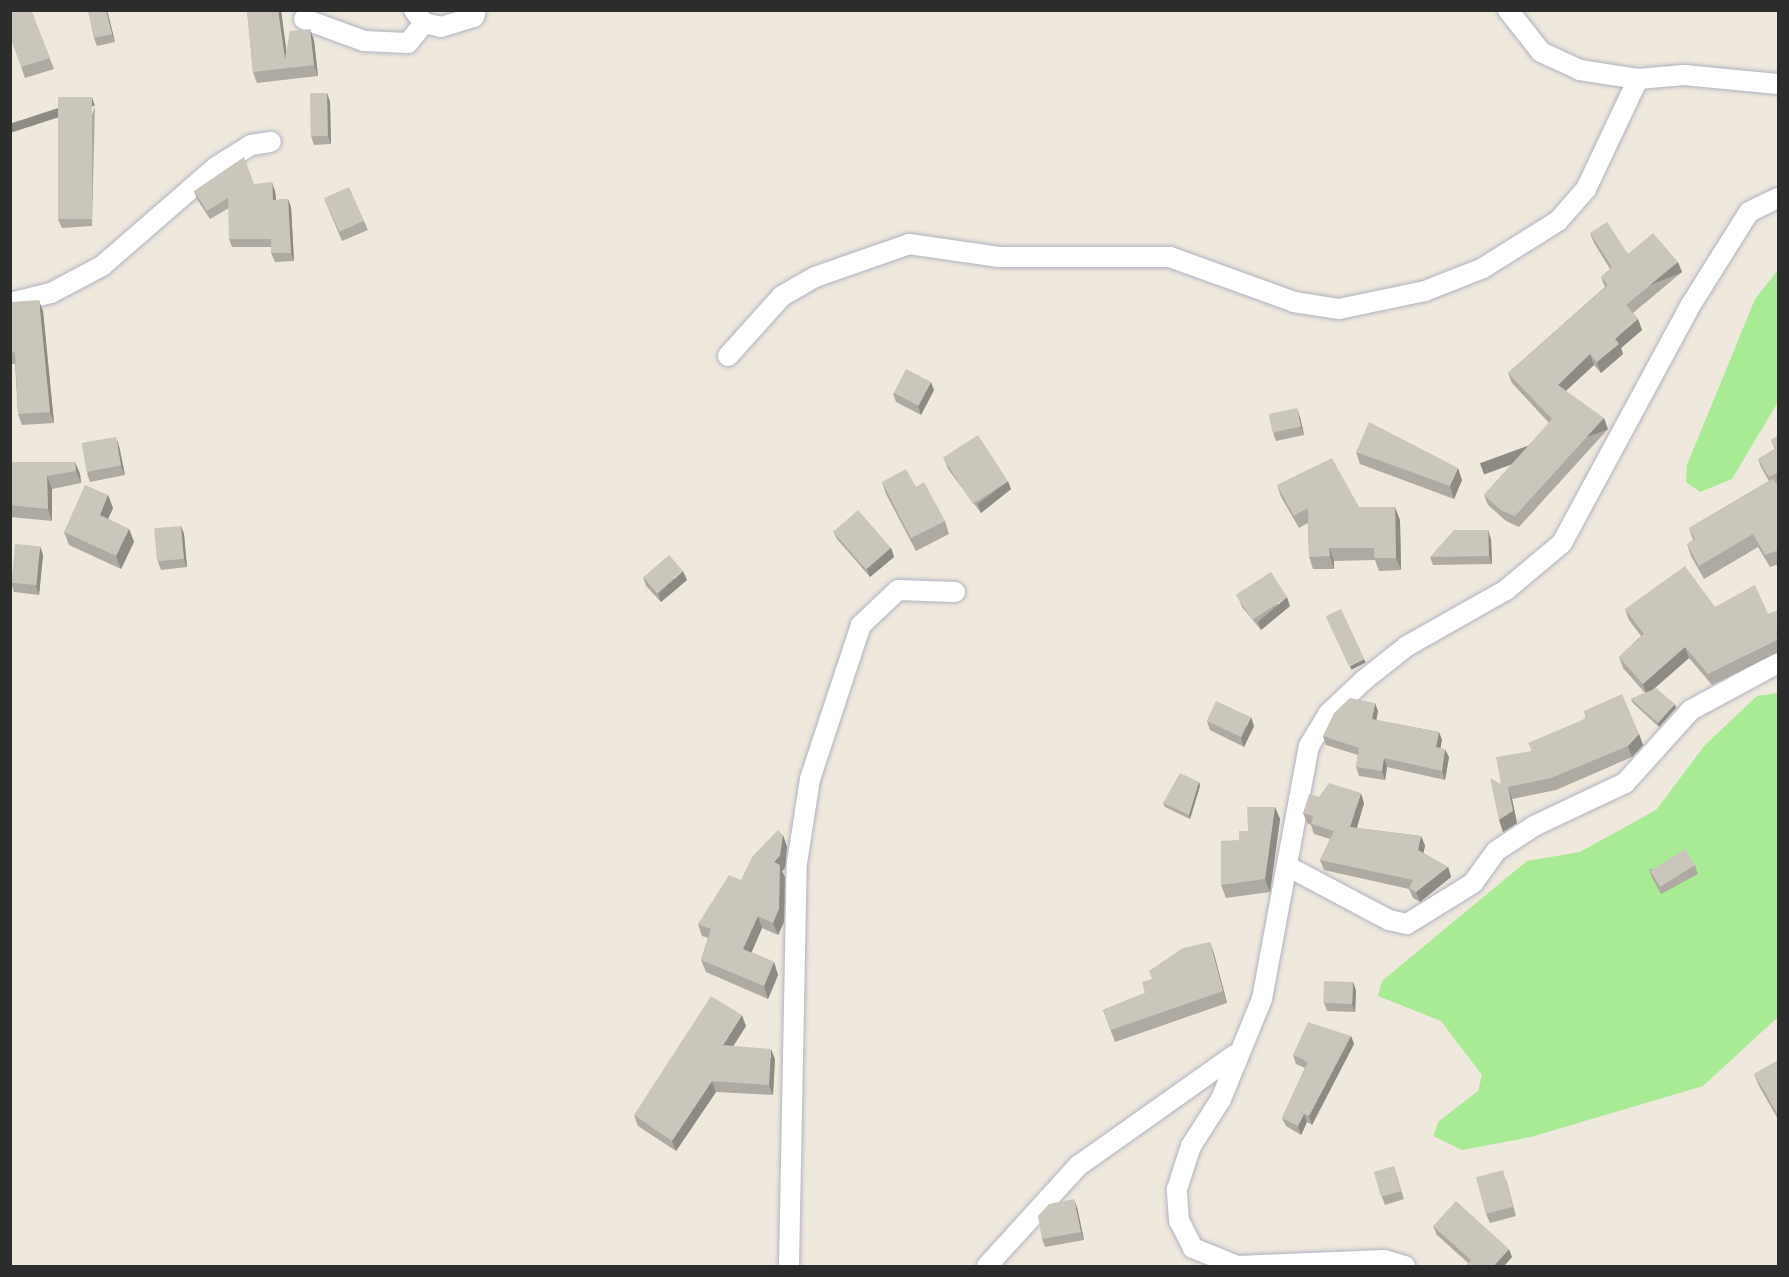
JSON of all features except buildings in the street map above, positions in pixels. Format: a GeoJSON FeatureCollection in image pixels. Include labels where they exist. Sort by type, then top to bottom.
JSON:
{"type":"FeatureCollection","features":[{"type":"Feature","properties":{"kind":"street"},"geometry":{"type":"LineString","coordinates":[[304,20],[364,41],[408,43],[419,17],[441,27],[474,17],[476,10]]}},
{"type":"Feature","properties":{"kind":"street"},"geometry":{"type":"LineString","coordinates":[[1508,10],[1541,52],[1580,70],[1638,79],[1684,75],[1779,84]]}},
{"type":"Feature","properties":{"kind":"street"},"geometry":{"type":"LineString","coordinates":[[728,356],[783,296],[815,277],[909,244],[999,257],[1170,257],[1294,302],[1339,309],[1425,291],[1483,268],[1558,221],[1586,189],[1638,79]]}},
{"type":"Feature","properties":{"kind":"street"},"geometry":{"type":"LineString","coordinates":[[10,303],[51,293],[102,266],[216,167],[251,144],[271,142]]}},
{"type":"Feature","properties":{"kind":"street"},"geometry":{"type":"LineString","coordinates":[[1405,1266],[1384,1260],[1237,1266],[1193,1248],[1179,1221],[1177,1189],[1191,1146],[1221,1099],[1237,1053],[1262,999],[1306,758],[1328,714],[1407,646],[1506,590],[1562,543],[1690,306],[1749,212],[1779,198]]}},
{"type":"Feature","properties":{"kind":"street"},"geometry":{"type":"LineString","coordinates":[[789,1266],[797,863],[810,779],[861,625],[898,590],[955,592]]}},
{"type":"Feature","properties":{"kind":"street"},"geometry":{"type":"LineString","coordinates":[[1287,866],[1389,920],[1407,924],[1473,883],[1496,851],[1524,832],[1587,796],[1625,783],[1691,710],[1779,663]]}},
{"type":"Feature","properties":{"kind":"street"},"geometry":{"type":"LineString","coordinates":[[987,1266],[1078,1166],[1120,1132],[1213,1076],[1237,1053]]}},
{"type":"Feature","properties":{"kind":"green space"},"geometry":{"type":"Polygon","coordinates":[[[1778,270],[1778,402],[1732,479],[1700,492],[1686,482],[1687,465],[1755,299],[1778,270]]]}},
{"type":"Feature","properties":{"kind":"green space"},"geometry":{"type":"Polygon","coordinates":[[[1778,693],[1778,1017],[1703,1086],[1531,1137],[1462,1150],[1433,1136],[1439,1121],[1478,1091],[1482,1075],[1441,1021],[1378,996],[1382,981],[1527,861],[1580,852],[1656,810],[1705,745],[1757,696],[1778,693]]]}}]}
